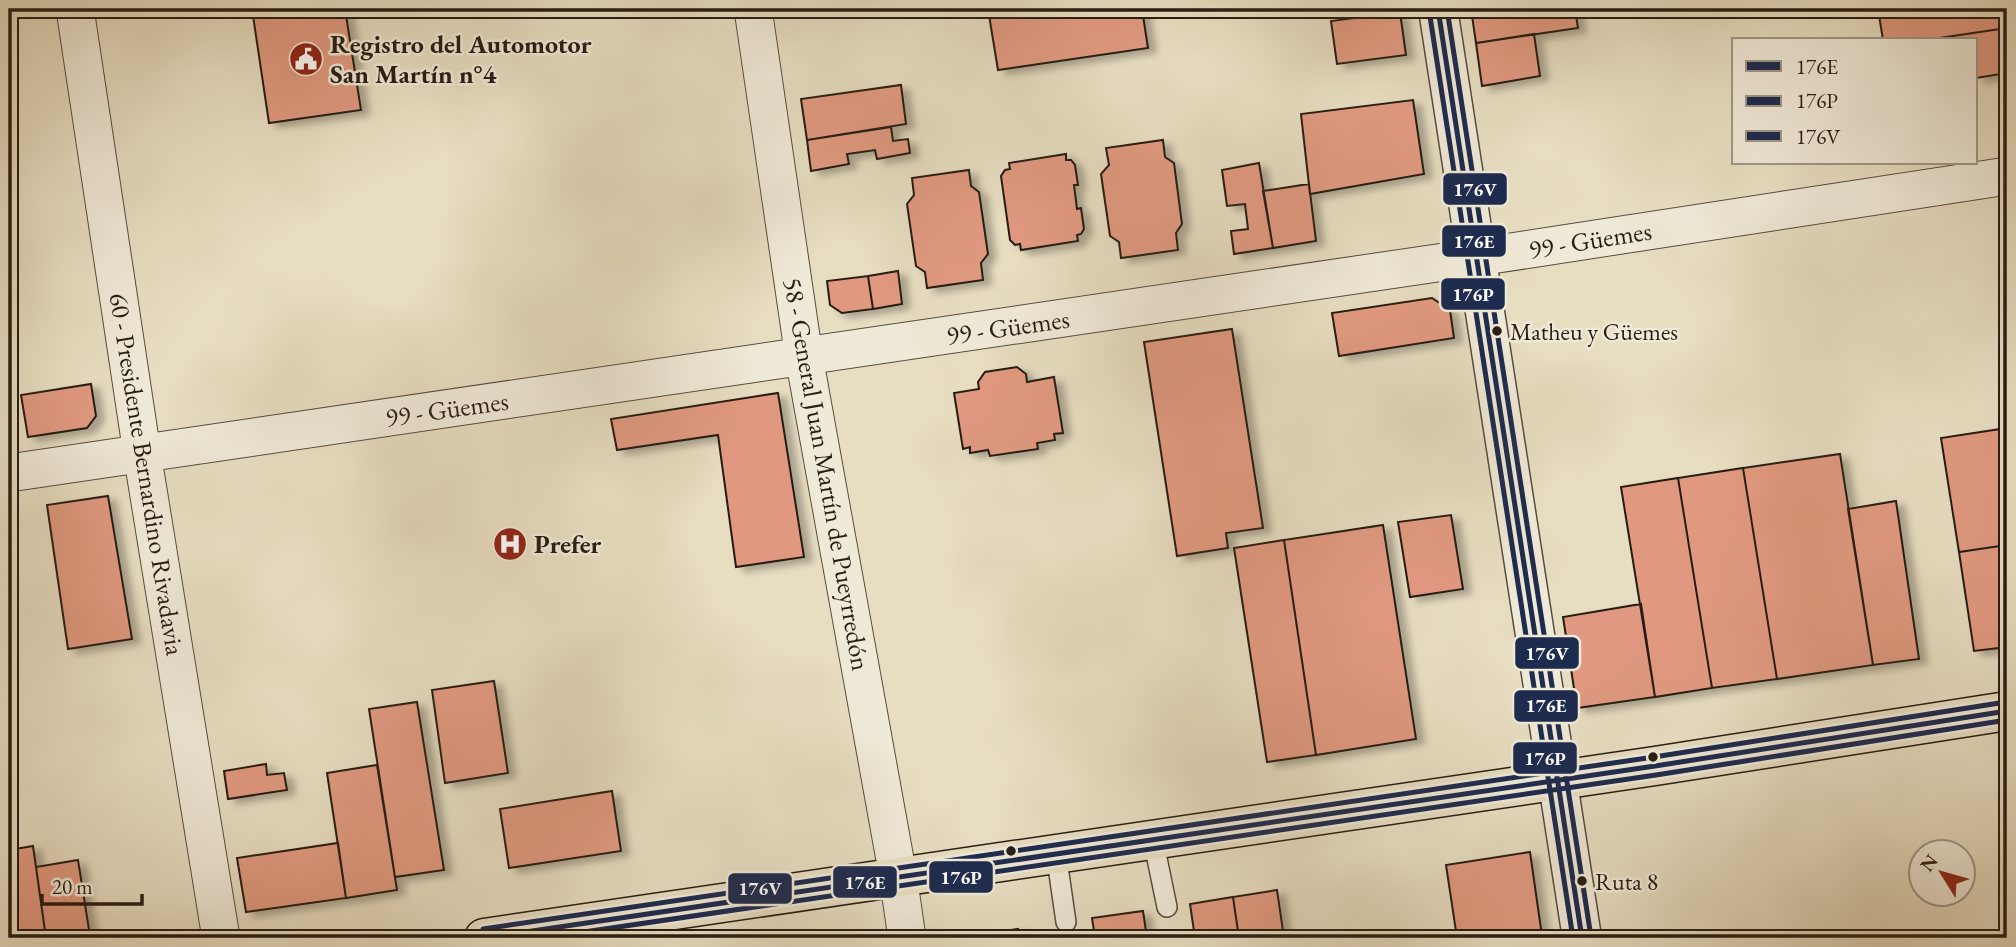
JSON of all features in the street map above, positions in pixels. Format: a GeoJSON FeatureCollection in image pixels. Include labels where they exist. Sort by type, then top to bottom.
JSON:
{"type":"FeatureCollection","features":[{"type":"Feature","properties":{"kind":"main road"},"geometry":{"type":"LineString","coordinates":[[484,938],[2007,711]]}},
{"type":"Feature","properties":{"kind":"street","name":"60 - Presidente Bernardino Rivadavia"},"geometry":{"type":"LineString","coordinates":[[75,9],[142,453],[221,938]]}},
{"type":"Feature","properties":{"kind":"street","name":"58 - General Juan Martín de Pueyrredón"},"geometry":{"type":"LineString","coordinates":[[753,9],[804,357],[908,938]]}},
{"type":"Feature","properties":{"kind":"street"},"geometry":{"type":"LineString","coordinates":[[1438,9],[1582,938]]}},
{"type":"Feature","properties":{"kind":"street","name":"99 - Güemes"},"geometry":{"type":"LineString","coordinates":[[9,473],[1478,257],[2007,176]]}},
{"type":"Feature","properties":{"kind":"lane"},"geometry":{"type":"LineString","coordinates":[[1153,839],[1167,907]]}},
{"type":"Feature","properties":{"kind":"lane"},"geometry":{"type":"LineString","coordinates":[[1056,853],[1066,922]]}},
{"type":"Feature","properties":{"kind":"building","name":"Registro del Automotor San Martín n°4"},"geometry":{"type":"Polygon","coordinates":[[[252,9],[345,9],[361,110],[269,123],[252,9]]]}},
{"type":"Feature","properties":{"kind":"building"},"geometry":{"type":"Polygon","coordinates":[[[988,9],[1142,9],[1148,48],[998,70],[988,9]]]}},
{"type":"Feature","properties":{"kind":"building"},"geometry":{"type":"Polygon","coordinates":[[[1471,9],[1510,9],[1511,15],[1532,12],[1531,9],[1575,9],[1578,28],[1476,43],[1471,9]]]}},
{"type":"Feature","properties":{"kind":"building"},"geometry":{"type":"Polygon","coordinates":[[[1878,9],[2007,9],[2007,28],[1940,38],[1883,38],[1878,9]]]}},
{"type":"Feature","properties":{"kind":"building"},"geometry":{"type":"Polygon","coordinates":[[[1400,12],[1406,55],[1337,64],[1331,21],[1400,12]]]}},
{"type":"Feature","properties":{"kind":"building"},"geometry":{"type":"Polygon","coordinates":[[[2007,28],[2007,73],[1978,78],[1978,38],[1940,38],[2007,28]]]}},
{"type":"Feature","properties":{"kind":"building"},"geometry":{"type":"Polygon","coordinates":[[[1534,34],[1540,76],[1482,86],[1476,43],[1534,34]]]}},
{"type":"Feature","properties":{"kind":"building"},"geometry":{"type":"Polygon","coordinates":[[[901,85],[906,124],[807,140],[801,99],[901,85]]]}},
{"type":"Feature","properties":{"kind":"building"},"geometry":{"type":"Polygon","coordinates":[[[1413,100],[1424,174],[1310,194],[1301,114],[1413,100]]]}},
{"type":"Feature","properties":{"kind":"building"},"geometry":{"type":"Polygon","coordinates":[[[891,127],[893,141],[908,139],[910,153],[877,159],[875,150],[847,154],[849,164],[811,171],[807,140],[891,127]]]}},
{"type":"Feature","properties":{"kind":"building"},"geometry":{"type":"Polygon","coordinates":[[[1163,140],[1165,157],[1174,163],[1182,224],[1176,233],[1178,250],[1121,258],[1119,242],[1110,236],[1101,174],[1109,165],[1106,148],[1163,140]]]}},
{"type":"Feature","properties":{"kind":"building"},"geometry":{"type":"Polygon","coordinates":[[[1066,154],[1066,160],[1071,160],[1075,165],[1077,209],[1081,208],[1084,229],[1077,235],[1078,241],[1021,250],[1020,244],[1015,245],[1010,240],[1001,176],[1005,170],[1010,169],[1009,163],[1066,154]]]}},
{"type":"Feature","properties":{"kind":"building"},"geometry":{"type":"Polygon","coordinates":[[[1259,163],[1273,248],[1234,254],[1231,231],[1248,229],[1245,204],[1227,206],[1222,170],[1259,163]]]}},
{"type":"Feature","properties":{"kind":"building"},"geometry":{"type":"Polygon","coordinates":[[[969,170],[971,186],[979,192],[988,254],[981,263],[983,280],[927,288],[925,272],[916,266],[907,204],[914,195],[912,178],[969,170]]]}},
{"type":"Feature","properties":{"kind":"building"},"geometry":{"type":"Polygon","coordinates":[[[1309,184],[1316,241],[1273,248],[1263,191],[1309,184]]]}},
{"type":"Feature","properties":{"kind":"building"},"geometry":{"type":"Polygon","coordinates":[[[898,271],[902,304],[873,309],[868,276],[898,271]]]}},
{"type":"Feature","properties":{"kind":"building"},"geometry":{"type":"Polygon","coordinates":[[[868,276],[873,309],[842,313],[830,305],[827,281],[868,276]]]}},
{"type":"Feature","properties":{"kind":"building"},"geometry":{"type":"Polygon","coordinates":[[[1432,298],[1450,310],[1454,338],[1339,356],[1332,313],[1432,298]]]}},
{"type":"Feature","properties":{"kind":"building"},"geometry":{"type":"Polygon","coordinates":[[[1232,329],[1263,528],[1226,533],[1228,548],[1177,556],[1144,342],[1232,329]]]}},
{"type":"Feature","properties":{"kind":"building"},"geometry":{"type":"Polygon","coordinates":[[[1017,367],[1026,374],[1027,382],[1054,377],[1063,433],[1054,434],[1055,440],[1037,443],[1038,449],[990,456],[988,450],[970,453],[970,447],[963,449],[954,393],[979,389],[978,382],[985,372],[1017,367]]]}},
{"type":"Feature","properties":{"kind":"building"},"geometry":{"type":"Polygon","coordinates":[[[91,384],[96,416],[87,428],[28,437],[21,395],[91,384]]]}},
{"type":"Feature","properties":{"kind":"building"},"geometry":{"type":"Polygon","coordinates":[[[778,393],[804,557],[736,567],[718,435],[617,450],[611,419],[778,393]]]}},
{"type":"Feature","properties":{"kind":"building"},"geometry":{"type":"Polygon","coordinates":[[[2007,428],[2007,545],[1959,552],[1941,438],[2007,428]]]}},
{"type":"Feature","properties":{"kind":"building"},"geometry":{"type":"Polygon","coordinates":[[[1840,454],[1873,665],[1777,679],[1743,468],[1840,454]]]}},
{"type":"Feature","properties":{"kind":"building"},"geometry":{"type":"Polygon","coordinates":[[[1743,468],[1777,679],[1712,688],[1678,478],[1743,468]]]}},
{"type":"Feature","properties":{"kind":"building"},"geometry":{"type":"Polygon","coordinates":[[[1678,478],[1712,688],[1655,697],[1621,487],[1678,478]]]}},
{"type":"Feature","properties":{"kind":"building"},"geometry":{"type":"Polygon","coordinates":[[[108,496],[132,639],[68,649],[47,505],[108,496]]]}},
{"type":"Feature","properties":{"kind":"building"},"geometry":{"type":"Polygon","coordinates":[[[1896,501],[1919,659],[1873,665],[1848,509],[1896,501]]]}},
{"type":"Feature","properties":{"kind":"building"},"geometry":{"type":"Polygon","coordinates":[[[1451,515],[1463,589],[1410,597],[1398,522],[1451,515]]]}},
{"type":"Feature","properties":{"kind":"building"},"geometry":{"type":"Polygon","coordinates":[[[1383,525],[1416,739],[1316,755],[1284,540],[1383,525]]]}},
{"type":"Feature","properties":{"kind":"building"},"geometry":{"type":"Polygon","coordinates":[[[1284,540],[1316,755],[1267,762],[1234,548],[1284,540]]]}},
{"type":"Feature","properties":{"kind":"building"},"geometry":{"type":"Polygon","coordinates":[[[2007,545],[2007,647],[1974,651],[1959,552],[2007,545]]]}},
{"type":"Feature","properties":{"kind":"building"},"geometry":{"type":"Polygon","coordinates":[[[1641,604],[1655,697],[1577,708],[1563,617],[1641,604]]]}},
{"type":"Feature","properties":{"kind":"building"},"geometry":{"type":"Polygon","coordinates":[[[494,681],[508,773],[445,783],[432,690],[494,681]]]}},
{"type":"Feature","properties":{"kind":"building"},"geometry":{"type":"Polygon","coordinates":[[[417,702],[444,870],[395,877],[369,709],[417,702]]]}},
{"type":"Feature","properties":{"kind":"building"},"geometry":{"type":"Polygon","coordinates":[[[266,764],[267,775],[284,773],[287,790],[228,799],[224,771],[266,764]]]}},
{"type":"Feature","properties":{"kind":"building"},"geometry":{"type":"Polygon","coordinates":[[[377,765],[397,890],[346,898],[327,773],[377,765]]]}},
{"type":"Feature","properties":{"kind":"building"},"geometry":{"type":"Polygon","coordinates":[[[612,791],[621,851],[509,868],[500,809],[612,791]]]}},
{"type":"Feature","properties":{"kind":"building"},"geometry":{"type":"Polygon","coordinates":[[[338,843],[346,898],[246,912],[237,858],[338,843]]]}},
{"type":"Feature","properties":{"kind":"building"},"geometry":{"type":"Polygon","coordinates":[[[33,846],[46,938],[9,938],[9,850],[33,846]]]}},
{"type":"Feature","properties":{"kind":"building"},"geometry":{"type":"Polygon","coordinates":[[[1530,852],[1542,936],[1457,938],[1446,865],[1530,852]]]}},
{"type":"Feature","properties":{"kind":"building"},"geometry":{"type":"Polygon","coordinates":[[[78,860],[90,936],[46,938],[36,867],[78,860]]]}},
{"type":"Feature","properties":{"kind":"building"},"geometry":{"type":"Polygon","coordinates":[[[1277,890],[1284,938],[1239,938],[1233,897],[1277,890]]]}},
{"type":"Feature","properties":{"kind":"building"},"geometry":{"type":"Polygon","coordinates":[[[1233,897],[1239,938],[1195,938],[1190,904],[1233,897]]]}},
{"type":"Feature","properties":{"kind":"building"},"geometry":{"type":"Polygon","coordinates":[[[1143,911],[1147,938],[1095,938],[1092,918],[1143,911]]]}},
{"type":"Feature","properties":{"kind":"building"},"geometry":{"type":"Polygon","coordinates":[[[1018,929],[1020,938],[957,938],[1018,929]]]}},
{"type":"Feature","properties":{"kind":"transit line","name":"176E"},"geometry":{"type":"LineString","coordinates":[[1438,9],[1582,938]]}},
{"type":"Feature","properties":{"kind":"transit line","name":"176V"},"geometry":{"type":"LineString","coordinates":[[1447,9],[1591,937]]}},
{"type":"Feature","properties":{"kind":"transit line","name":"176P"},"geometry":{"type":"LineString","coordinates":[[1429,10],[1573,938]]}},
{"type":"Feature","properties":{"kind":"transit line","name":"176V"},"geometry":{"type":"LineString","coordinates":[[483,929],[1654,757],[2006,702]]}},
{"type":"Feature","properties":{"kind":"transit line","name":"176E"},"geometry":{"type":"LineString","coordinates":[[484,938],[1655,766],[2007,711]]}},
{"type":"Feature","properties":{"kind":"transit line","name":"176P"},"geometry":{"type":"LineString","coordinates":[[543,938],[1656,775],[2007,720]]}},
{"type":"Feature","properties":{"kind":"place","name":"Registro del Automotor San Martín n°4"},"geometry":{"type":"Point","coordinates":[306,59]}},
{"type":"Feature","properties":{"kind":"place","name":"Matheu y Güemes"},"geometry":{"type":"Point","coordinates":[1497,331]}},
{"type":"Feature","properties":{"kind":"place","name":"Prefer"},"geometry":{"type":"Point","coordinates":[510,544]}},
{"type":"Feature","properties":{"kind":"place","name":"Ruta 8"},"geometry":{"type":"Point","coordinates":[1582,881]}}]}
